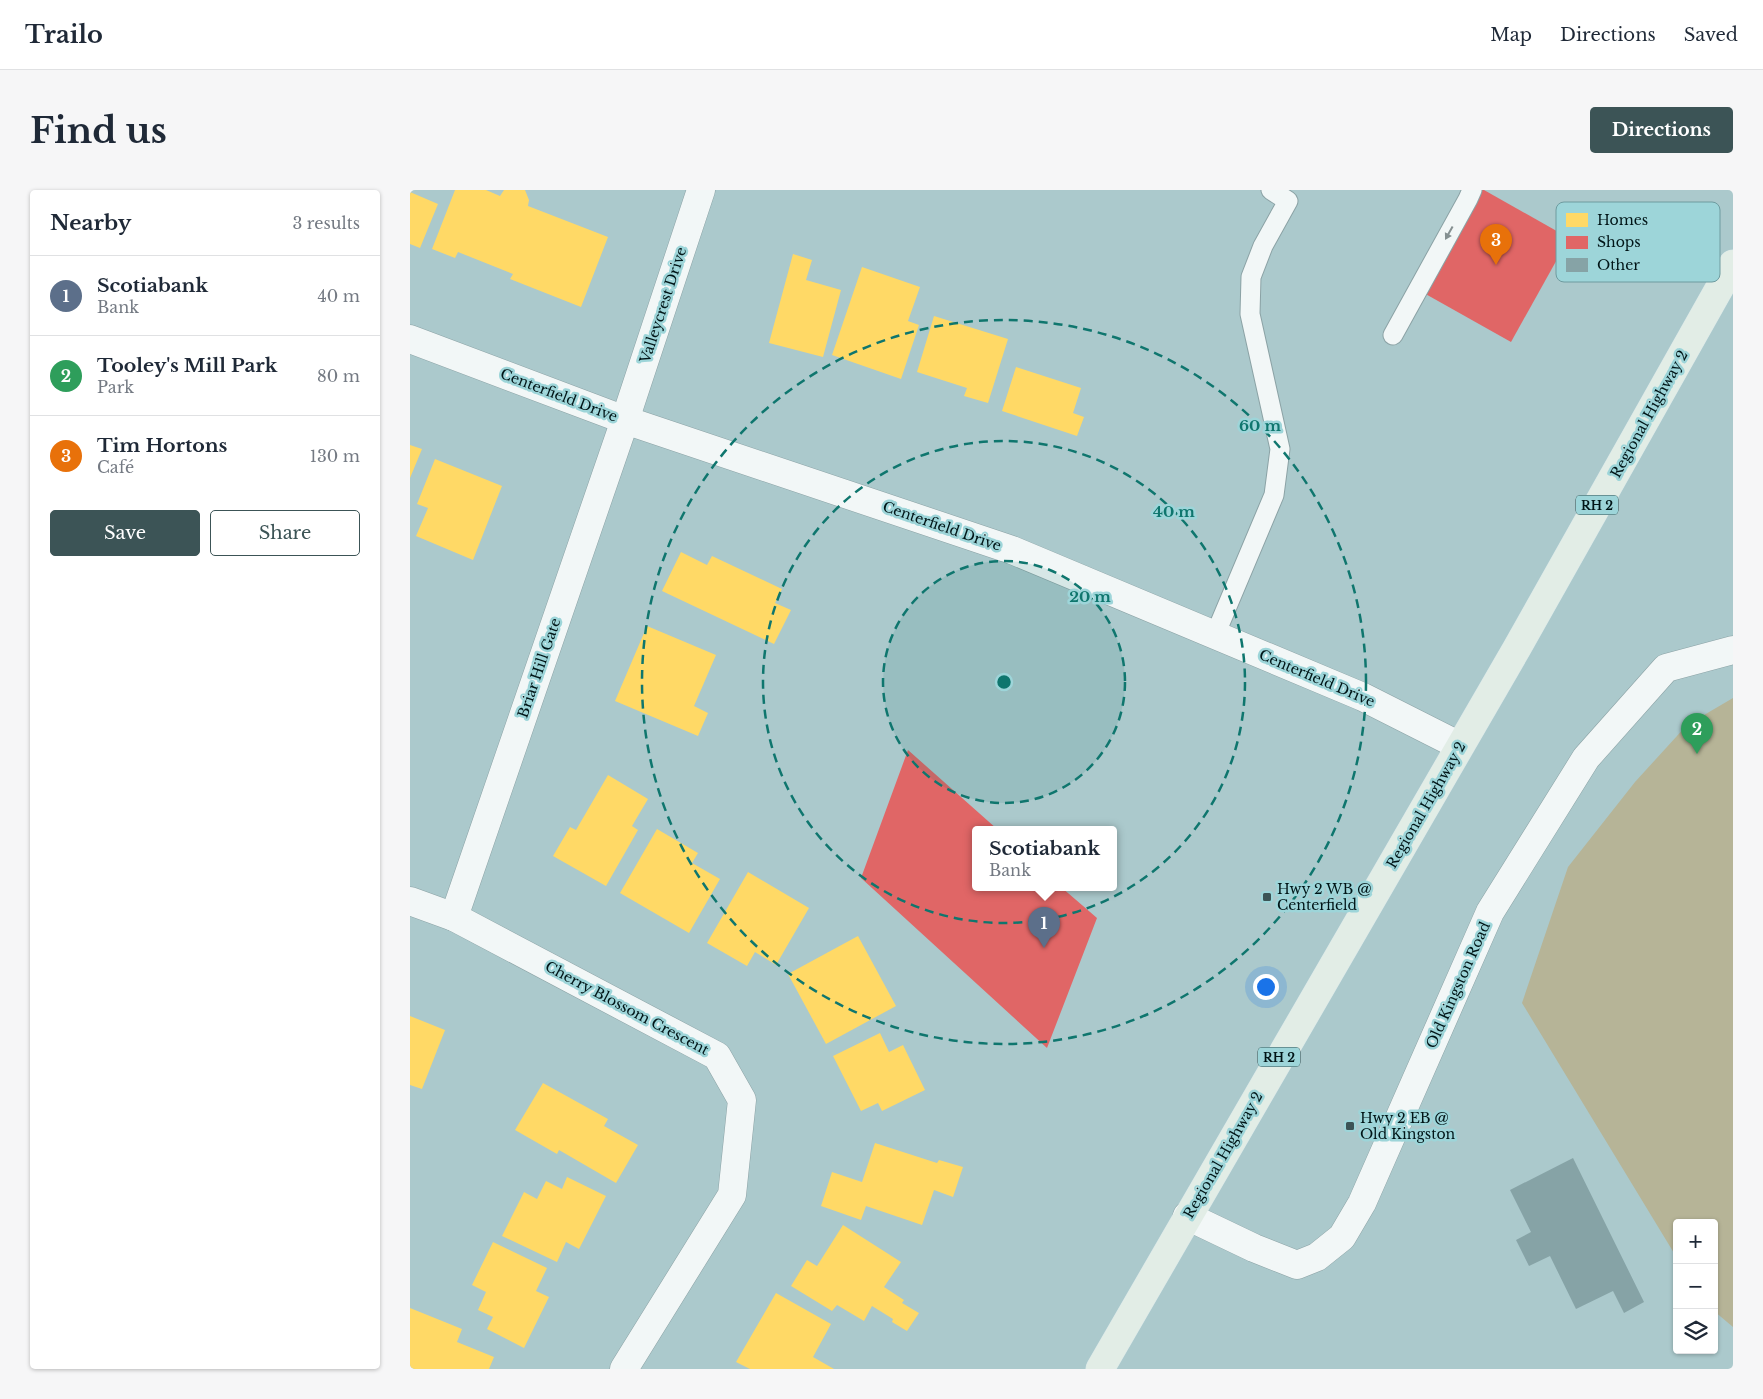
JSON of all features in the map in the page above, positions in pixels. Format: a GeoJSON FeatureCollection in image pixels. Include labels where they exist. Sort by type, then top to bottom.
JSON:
{"type":"FeatureCollection","features":[{"type":"Feature","properties":{"kind":"main road","name":"Regional Highway 2"},"geometry":{"type":"LineString","coordinates":[[1100,1369],[1460,746],[1733,264]]}},
{"type":"Feature","properties":{"kind":"street","name":"Valleycrest Drive"},"geometry":{"type":"LineString","coordinates":[[625,420],[701,190]]}},
{"type":"Feature","properties":{"kind":"street","name":"Centerfield Drive"},"geometry":{"type":"LineString","coordinates":[[410,339],[625,420],[1012,550],[1363,697],[1460,746]]}},
{"type":"Feature","properties":{"kind":"street","name":"Briar Hill Gate"},"geometry":{"type":"LineString","coordinates":[[454,917],[625,420]]}},
{"type":"Feature","properties":{"kind":"street","name":"Old Kingston Road"},"geometry":{"type":"LineString","coordinates":[[1187,1216],[1254,1248],[1297,1265],[1318,1257],[1342,1237],[1362,1203],[1490,912],[1586,758],[1666,668],[1733,650]]}},
{"type":"Feature","properties":{"kind":"street","name":"Cherry Blossom Crescent"},"geometry":{"type":"LineString","coordinates":[[410,901],[454,917],[717,1056],[742,1100],[732,1196],[624,1369]]}},
{"type":"Feature","properties":{"kind":"lane"},"geometry":{"type":"LineString","coordinates":[[1215,635],[1274,495],[1280,448],[1250,314],[1251,277],[1263,246],[1288,201],[1272,190]]}},
{"type":"Feature","properties":{"kind":"lane"},"geometry":{"type":"LineString","coordinates":[[1393,335],[1472,190]]}},
{"type":"Feature","properties":{"kind":"shaded area"},"geometry":{"type":"Polygon","coordinates":[[[1733,698],[1733,1327],[1718,1314],[1718,1219],[1673,1219],[1673,1251],[1522,1003],[1568,867],[1635,782],[1687,725],[1733,698]]]}},
{"type":"Feature","properties":{"kind":"building: Homes"},"geometry":{"type":"Polygon","coordinates":[[[455,190],[486,190],[500,196],[504,190],[525,190],[529,200],[528,206],[608,237],[581,307],[510,279],[513,274],[458,252],[455,258],[432,249],[455,190]]]}},
{"type":"Feature","properties":{"kind":"building: Homes"},"geometry":{"type":"Polygon","coordinates":[[[410,192],[438,204],[420,248],[410,244],[410,192]]]}},
{"type":"Feature","properties":{"kind":"building: Homes"},"geometry":{"type":"Polygon","coordinates":[[[793,254],[812,260],[806,280],[841,290],[823,357],[769,343],[793,254]]]}},
{"type":"Feature","properties":{"kind":"building: Homes"},"geometry":{"type":"Polygon","coordinates":[[[862,267],[920,287],[908,321],[919,325],[901,379],[832,355],[862,267]]]}},
{"type":"Feature","properties":{"kind":"building: Homes"},"geometry":{"type":"Polygon","coordinates":[[[934,316],[1008,339],[988,403],[964,396],[967,388],[917,372],[934,316]]]}},
{"type":"Feature","properties":{"kind":"building: Homes"},"geometry":{"type":"Polygon","coordinates":[[[1016,367],[1081,388],[1073,413],[1084,417],[1077,436],[1002,411],[1016,367]]]}},
{"type":"Feature","properties":{"kind":"building: Homes"},"geometry":{"type":"Polygon","coordinates":[[[410,445],[422,449],[410,478],[410,445]]]}},
{"type":"Feature","properties":{"kind":"building: Homes"},"geometry":{"type":"Polygon","coordinates":[[[435,459],[502,486],[473,560],[416,536],[428,508],[417,504],[435,459]]]}},
{"type":"Feature","properties":{"kind":"building: Homes"},"geometry":{"type":"Polygon","coordinates":[[[681,552],[707,565],[712,556],[782,589],[775,603],[791,610],[774,644],[662,591],[681,552]]]}},
{"type":"Feature","properties":{"kind":"building: Homes"},"geometry":{"type":"Polygon","coordinates":[[[647,626],[716,655],[694,706],[708,713],[698,736],[615,701],[647,626]]]}},
{"type":"Feature","properties":{"kind":"building: Homes"},"geometry":{"type":"Polygon","coordinates":[[[608,775],[648,799],[632,826],[638,830],[606,886],[553,856],[570,827],[576,830],[608,775]]]}},
{"type":"Feature","properties":{"kind":"building: Homes"},"geometry":{"type":"Polygon","coordinates":[[[657,829],[698,853],[692,863],[720,879],[689,933],[620,893],[657,829]]]}},
{"type":"Feature","properties":{"kind":"building: Homes"},"geometry":{"type":"Polygon","coordinates":[[[748,872],[809,908],[776,965],[755,952],[747,966],[707,943],[748,872]]]}},
{"type":"Feature","properties":{"kind":"building: Homes"},"geometry":{"type":"Polygon","coordinates":[[[858,936],[896,1006],[826,1044],[788,974],[858,936]]]}},
{"type":"Feature","properties":{"kind":"building: Homes"},"geometry":{"type":"Polygon","coordinates":[[[410,1016],[445,1030],[422,1089],[410,1085],[410,1016]]]}},
{"type":"Feature","properties":{"kind":"building: Homes"},"geometry":{"type":"Polygon","coordinates":[[[880,1033],[889,1052],[903,1045],[925,1090],[882,1111],[878,1103],[861,1111],[833,1056],[880,1033]]]}},
{"type":"Feature","properties":{"kind":"building: Homes"},"geometry":{"type":"Polygon","coordinates":[[[543,1083],[608,1119],[604,1126],[638,1145],[616,1183],[559,1150],[557,1154],[515,1130],[543,1083]]]}},
{"type":"Feature","properties":{"kind":"building: Homes"},"geometry":{"type":"Polygon","coordinates":[[[875,1143],[937,1163],[939,1160],[963,1167],[953,1197],[934,1190],[922,1225],[866,1206],[861,1220],[821,1206],[832,1172],[862,1182],[875,1143]]]}},
{"type":"Feature","properties":{"kind":"building: Homes"},"geometry":{"type":"Polygon","coordinates":[[[567,1177],[606,1196],[579,1249],[566,1242],[557,1262],[502,1236],[524,1192],[537,1199],[546,1181],[562,1189],[567,1177]]]}},
{"type":"Feature","properties":{"kind":"building: Homes"},"geometry":{"type":"Polygon","coordinates":[[[843,1225],[901,1262],[884,1287],[904,1300],[902,1303],[919,1313],[907,1331],[892,1322],[893,1319],[872,1306],[864,1321],[837,1305],[832,1311],[791,1286],[807,1260],[817,1266],[843,1225]]]}},
{"type":"Feature","properties":{"kind":"building: Homes"},"geometry":{"type":"Polygon","coordinates":[[[493,1242],[547,1268],[536,1291],[549,1297],[524,1348],[487,1329],[493,1317],[478,1310],[486,1292],[472,1285],[493,1242]]]}},
{"type":"Feature","properties":{"kind":"building: Homes"},"geometry":{"type":"Polygon","coordinates":[[[776,1293],[831,1324],[813,1357],[834,1369],[750,1369],[736,1362],[776,1293]]]}},
{"type":"Feature","properties":{"kind":"building: Homes"},"geometry":{"type":"Polygon","coordinates":[[[410,1308],[462,1329],[457,1342],[494,1357],[489,1369],[410,1369],[410,1308]]]}},
{"type":"Feature","properties":{"kind":"building: Shops"},"geometry":{"type":"Polygon","coordinates":[[[1480,190],[1484,190],[1556,231],[1556,261],[1511,342],[1422,292],[1480,190]]]}},
{"type":"Feature","properties":{"kind":"building: Shops"},"geometry":{"type":"Polygon","coordinates":[[[908,750],[994,826],[972,826],[972,891],[1066,891],[1097,918],[1047,1048],[861,878],[908,750]]]}},
{"type":"Feature","properties":{"kind":"building: Other"},"geometry":{"type":"Polygon","coordinates":[[[1573,1158],[1644,1302],[1624,1313],[1613,1291],[1576,1309],[1550,1256],[1529,1266],[1516,1240],[1531,1232],[1510,1190],[1573,1158]]]}},
{"type":"Feature","properties":{"kind":"place","name":"Tim Hortons"},"geometry":{"type":"Point","coordinates":[1496,265]}},
{"type":"Feature","properties":{"kind":"place","name":"Tooley's Mill Park"},"geometry":{"type":"Point","coordinates":[1697,754]}},
{"type":"Feature","properties":{"kind":"place","name":"Hwy 2 WB @ Centerfield"},"geometry":{"type":"Point","coordinates":[1267,897]}},
{"type":"Feature","properties":{"kind":"place","name":"Scotiabank"},"geometry":{"type":"Point","coordinates":[1044,948]}},
{"type":"Feature","properties":{"kind":"place","name":"Hwy 2 EB @ Old Kingston"},"geometry":{"type":"Point","coordinates":[1350,1126]}}]}
